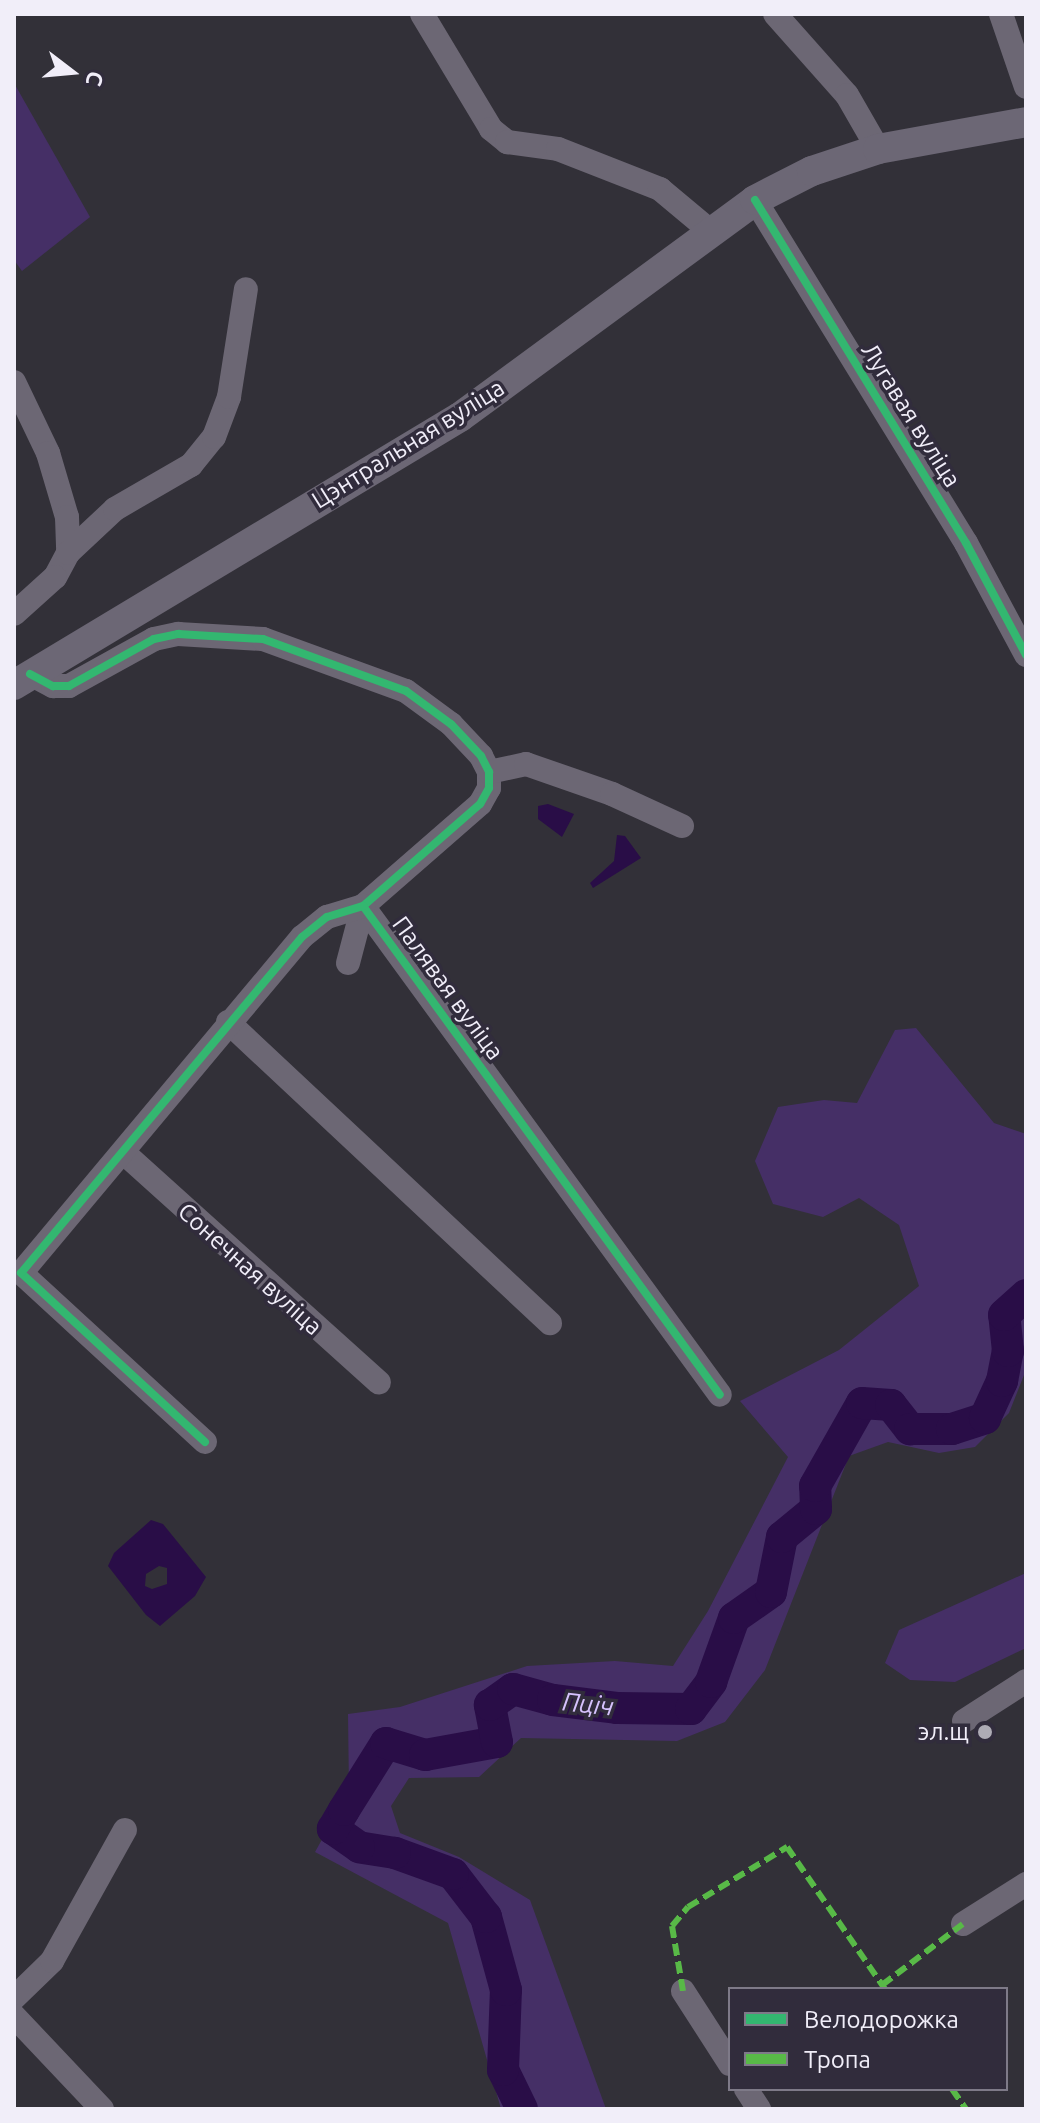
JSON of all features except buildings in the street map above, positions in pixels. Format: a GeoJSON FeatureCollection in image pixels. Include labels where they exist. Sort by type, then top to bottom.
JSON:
{"type":"FeatureCollection","features":[{"type":"Feature","properties":{"kind":"main road","name":"Цэнтральная вуліца"},"geometry":{"type":"LineString","coordinates":[[22,680],[460,417],[709,230],[755,200],[812,171],[878,149],[1026,122]]}},
{"type":"Feature","properties":{"kind":"street"},"geometry":{"type":"LineString","coordinates":[[422,14],[491,129],[507,142],[558,149],[660,189],[709,230]]}},
{"type":"Feature","properties":{"kind":"street"},"geometry":{"type":"LineString","coordinates":[[775,14],[847,95],[878,149]]}},
{"type":"Feature","properties":{"kind":"street"},"geometry":{"type":"LineString","coordinates":[[1001,14],[1026,87]]}},
{"type":"Feature","properties":{"kind":"street","name":"Лугавая вуліца"},"geometry":{"type":"LineString","coordinates":[[755,200],[966,543],[1026,655]]}},
{"type":"Feature","properties":{"kind":"street"},"geometry":{"type":"LineString","coordinates":[[14,614],[55,577],[68,553],[115,509],[191,465],[214,437],[229,397],[246,289]]}},
{"type":"Feature","properties":{"kind":"street"},"geometry":{"type":"LineString","coordinates":[[14,382],[48,453],[67,517],[68,553]]}},
{"type":"Feature","properties":{"kind":"street"},"geometry":{"type":"LineString","coordinates":[[22,680],[69,686],[154,639],[178,634],[263,639],[406,691],[451,724],[489,772],[526,764],[612,794],[682,826]]}},
{"type":"Feature","properties":{"kind":"street","name":"Палявая вуліца"},"geometry":{"type":"LineString","coordinates":[[489,772],[480,804],[363,906],[720,1395]]}},
{"type":"Feature","properties":{"kind":"street"},"geometry":{"type":"LineString","coordinates":[[348,963],[363,906]]}},
{"type":"Feature","properties":{"kind":"street"},"geometry":{"type":"LineString","coordinates":[[205,1442],[21,1273],[302,937],[327,917],[363,906]]}},
{"type":"Feature","properties":{"kind":"street"},"geometry":{"type":"LineString","coordinates":[[228,1022],[550,1323]]}},
{"type":"Feature","properties":{"kind":"street","name":"Сонечная вуліца"},"geometry":{"type":"LineString","coordinates":[[124,1153],[379,1383]]}},
{"type":"Feature","properties":{"kind":"street"},"geometry":{"type":"LineString","coordinates":[[964,1721],[1026,1681]]}},
{"type":"Feature","properties":{"kind":"street"},"geometry":{"type":"LineString","coordinates":[[14,1998],[52,1961],[125,1830]]}},
{"type":"Feature","properties":{"kind":"street"},"geometry":{"type":"LineString","coordinates":[[963,1924],[1026,1884]]}},
{"type":"Feature","properties":{"kind":"street"},"geometry":{"type":"LineString","coordinates":[[683,1991],[728,2061]]}},
{"type":"Feature","properties":{"kind":"street"},"geometry":{"type":"LineString","coordinates":[[14,2016],[102,2109]]}},
{"type":"Feature","properties":{"kind":"street"},"geometry":{"type":"LineString","coordinates":[[747,2091],[759,2109]]}},
{"type":"Feature","properties":{"kind":"shaded area"},"geometry":{"type":"Polygon","coordinates":[[[14,83],[90,217],[22,271],[14,260],[14,83]]]}},
{"type":"Feature","properties":{"kind":"shaded area"},"geometry":{"type":"Polygon","coordinates":[[[548,804],[574,814],[562,837],[538,819],[538,806],[548,804]]]}},
{"type":"Feature","properties":{"kind":"shaded area"},"geometry":{"type":"Polygon","coordinates":[[[617,835],[625,836],[641,858],[593,888],[590,883],[614,861],[617,835]]]}},
{"type":"Feature","properties":{"kind":"shaded area"},"geometry":{"type":"Polygon","coordinates":[[[916,1028],[994,1123],[1026,1134],[1026,1370],[1009,1413],[975,1447],[939,1453],[888,1442],[849,1456],[765,1670],[725,1722],[677,1741],[521,1738],[479,1777],[409,1778],[391,1806],[400,1833],[459,1857],[530,1900],[606,2109],[501,2109],[448,1923],[315,1852],[349,1791],[348,1714],[400,1707],[527,1666],[615,1661],[673,1666],[708,1611],[788,1457],[740,1401],[839,1350],[919,1286],[899,1225],[859,1198],[823,1217],[773,1204],[755,1161],[778,1107],[824,1100],[857,1103],[895,1030],[916,1028]]]}},
{"type":"Feature","properties":{"kind":"shaded area"},"geometry":{"type":"Polygon","coordinates":[[[151,1520],[163,1524],[206,1577],[195,1596],[160,1626],[146,1615],[108,1566],[114,1553],[151,1520]],[[159,1566],[146,1574],[145,1586],[152,1589],[167,1584],[167,1568],[159,1566]]]}},
{"type":"Feature","properties":{"kind":"shaded area"},"geometry":{"type":"Polygon","coordinates":[[[1026,1573],[1026,1648],[955,1682],[910,1680],[885,1663],[899,1630],[1026,1573]]]}},
{"type":"Feature","properties":{"kind":"waterway","name":"Пціч"},"geometry":{"type":"LineString","coordinates":[[522,2109],[503,2070],[506,1990],[486,1917],[453,1874],[395,1853],[359,1847],[333,1829],[344,1810],[386,1743],[425,1755],[497,1742],[490,1705],[513,1689],[553,1700],[617,1708],[691,1709],[711,1682],[734,1618],[771,1592],[782,1537],[816,1509],[815,1486],[862,1403],[891,1405],[910,1429],[952,1429],[985,1418],[1002,1381],[1008,1351],[1004,1315],[1026,1295]]}},
{"type":"Feature","properties":{"kind":"marked path"},"geometry":{"type":"LineString","coordinates":[[683,1991],[672,1926],[688,1907],[787,1847],[884,1987]]}},
{"type":"Feature","properties":{"kind":"marked path"},"geometry":{"type":"LineString","coordinates":[[882,1985],[963,1924]]}},
{"type":"Feature","properties":{"kind":"marked path"},"geometry":{"type":"LineString","coordinates":[[953,2091],[966,2109]]}},
{"type":"Feature","properties":{"kind":"cycle path"},"geometry":{"type":"LineString","coordinates":[[755,200],[966,543],[1026,655]]}},
{"type":"Feature","properties":{"kind":"cycle path"},"geometry":{"type":"LineString","coordinates":[[30,674],[53,686],[69,686],[154,639],[178,634],[263,639],[406,691],[451,724],[481,756],[489,772],[489,788],[480,804],[363,906],[720,1395]]}},
{"type":"Feature","properties":{"kind":"cycle path"},"geometry":{"type":"LineString","coordinates":[[205,1442],[21,1273],[302,937],[327,917],[363,906]]}},
{"type":"Feature","properties":{"kind":"place","name":"эл.щ"},"geometry":{"type":"Point","coordinates":[985,1732]}}]}
